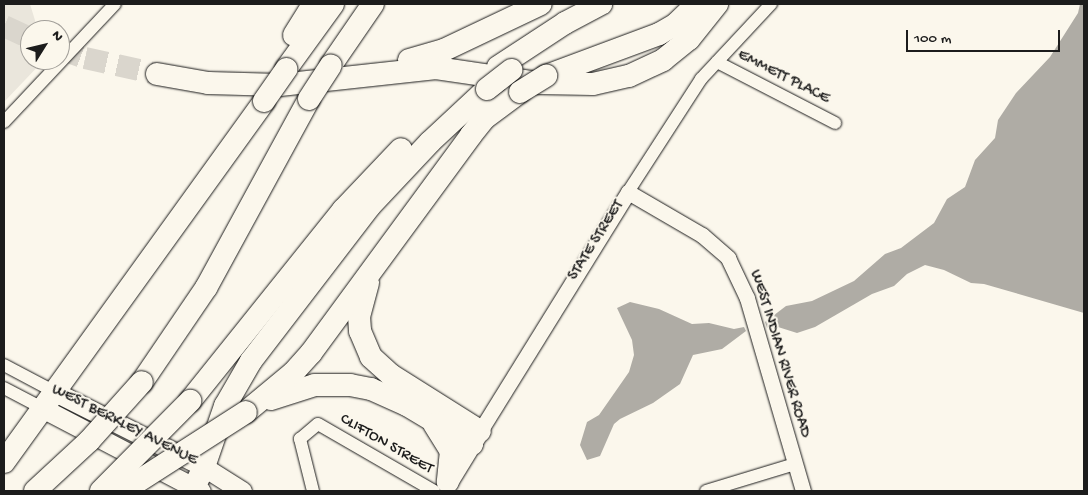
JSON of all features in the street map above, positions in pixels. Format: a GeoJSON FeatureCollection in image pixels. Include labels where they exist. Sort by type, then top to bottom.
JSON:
{"type":"FeatureCollection","features":[{"type":"Feature","properties":{"kind":"highway"},"geometry":{"type":"LineString","coordinates":[[370,73],[444,50],[541,4]]}},
{"type":"Feature","properties":{"kind":"highway"},"geometry":{"type":"LineString","coordinates":[[123,491],[246,412],[293,373],[311,353],[485,118],[520,92],[546,76],[659,34],[676,24],[697,4]]}},
{"type":"Feature","properties":{"kind":"highway"},"geometry":{"type":"LineString","coordinates":[[157,74],[208,83],[256,85],[327,81],[370,73],[436,68],[562,85],[610,82],[641,71],[672,54],[697,31],[716,4]]}},
{"type":"Feature","properties":{"kind":"highway"},"geometry":{"type":"LineString","coordinates":[[101,491],[190,401],[367,183],[412,139],[504,69],[598,6]]}},
{"type":"Feature","properties":{"kind":"highway"},"geometry":{"type":"LineString","coordinates":[[36,491],[89,441],[142,382],[178,334],[211,280],[309,99],[325,66],[333,19]]}},
{"type":"Feature","properties":{"kind":"highway"},"geometry":{"type":"LineString","coordinates":[[4,462],[218,162],[280,70],[333,19]]}},
{"type":"Feature","properties":{"kind":"highway"},"geometry":{"type":"LineString","coordinates":[[197,489],[225,406],[268,338],[368,207],[480,88]]}},
{"type":"Feature","properties":{"kind":"highway"},"geometry":{"type":"LineString","coordinates":[[376,264],[359,316],[360,331],[371,357],[391,375],[476,437]]}},
{"type":"Feature","properties":{"kind":"highway"},"geometry":{"type":"LineString","coordinates":[[246,412],[296,389],[335,384],[371,389],[426,417],[476,437]]}},
{"type":"Feature","properties":{"kind":"highway"},"geometry":{"type":"LineString","coordinates":[[426,417],[449,445],[452,462],[441,488]]}},
{"type":"Feature","properties":{"kind":"main road","name":"WEST BERKLEY AVENUE"},"geometry":{"type":"LineString","coordinates":[[50,400],[204,467],[242,491]]}},
{"type":"Feature","properties":{"kind":"main road","name":"WEST BERKLEY AVENUE"},"geometry":{"type":"LineString","coordinates":[[50,400],[197,489]]}},
{"type":"Feature","properties":{"kind":"main road","name":"STATE STREET"},"geometry":{"type":"LineString","coordinates":[[441,488],[476,437]]}},
{"type":"Feature","properties":{"kind":"street"},"geometry":{"type":"LineString","coordinates":[[4,122],[115,4]]}},
{"type":"Feature","properties":{"kind":"street","name":"STATE STREET"},"geometry":{"type":"LineString","coordinates":[[476,437],[688,97],[717,62],[771,4]]}},
{"type":"Feature","properties":{"kind":"street","name":"EMMETT PLACE"},"geometry":{"type":"LineString","coordinates":[[717,62],[835,123]]}},
{"type":"Feature","properties":{"kind":"street","name":"WEST INDIAN RIVER ROAD"},"geometry":{"type":"LineString","coordinates":[[628,192],[720,248],[735,270],[750,311],[802,491]]}},
{"type":"Feature","properties":{"kind":"street","name":"WEST BERKLEY AVENUE"},"geometry":{"type":"LineString","coordinates":[[4,365],[50,400]]}},
{"type":"Feature","properties":{"kind":"street","name":"WEST BERKLEY AVENUE"},"geometry":{"type":"LineString","coordinates":[[4,388],[50,400]]}},
{"type":"Feature","properties":{"kind":"street","name":"CLIFTON STREET"},"geometry":{"type":"LineString","coordinates":[[314,491],[300,439],[318,424],[441,488]]}},
{"type":"Feature","properties":{"kind":"street"},"geometry":{"type":"LineString","coordinates":[[706,491],[795,464]]}},
{"type":"Feature","properties":{"kind":"shaded area"},"geometry":{"type":"Polygon","coordinates":[[[4,4],[30,4],[35,20],[20,20],[20,70],[34,70],[4,102],[4,4]]]}},
{"type":"Feature","properties":{"kind":"shaded area"},"geometry":{"type":"Polygon","coordinates":[[[1080,4],[1084,4],[1084,313],[984,284],[971,283],[944,270],[925,265],[907,274],[894,286],[872,294],[815,327],[797,333],[778,327],[767,328],[765,322],[786,306],[812,301],[854,281],[885,254],[901,248],[934,223],[947,199],[965,187],[975,160],[995,138],[998,120],[1016,93],[1050,57],[1078,13],[1080,4]]]}},
{"type":"Feature","properties":{"kind":"shaded area"},"geometry":{"type":"Polygon","coordinates":[[[630,302],[659,309],[692,324],[709,323],[734,329],[744,327],[746,331],[722,349],[693,355],[680,384],[653,403],[620,419],[614,424],[600,456],[587,460],[580,445],[587,422],[599,415],[629,372],[634,355],[632,340],[617,308],[630,302]]]}},
{"type":"Feature","properties":{"kind":"tunnel"},"geometry":{"type":"LineString","coordinates":[[4,26],[20,33]]}},
{"type":"Feature","properties":{"kind":"tunnel"},"geometry":{"type":"LineString","coordinates":[[70,53],[85,58],[157,74]]}}]}
